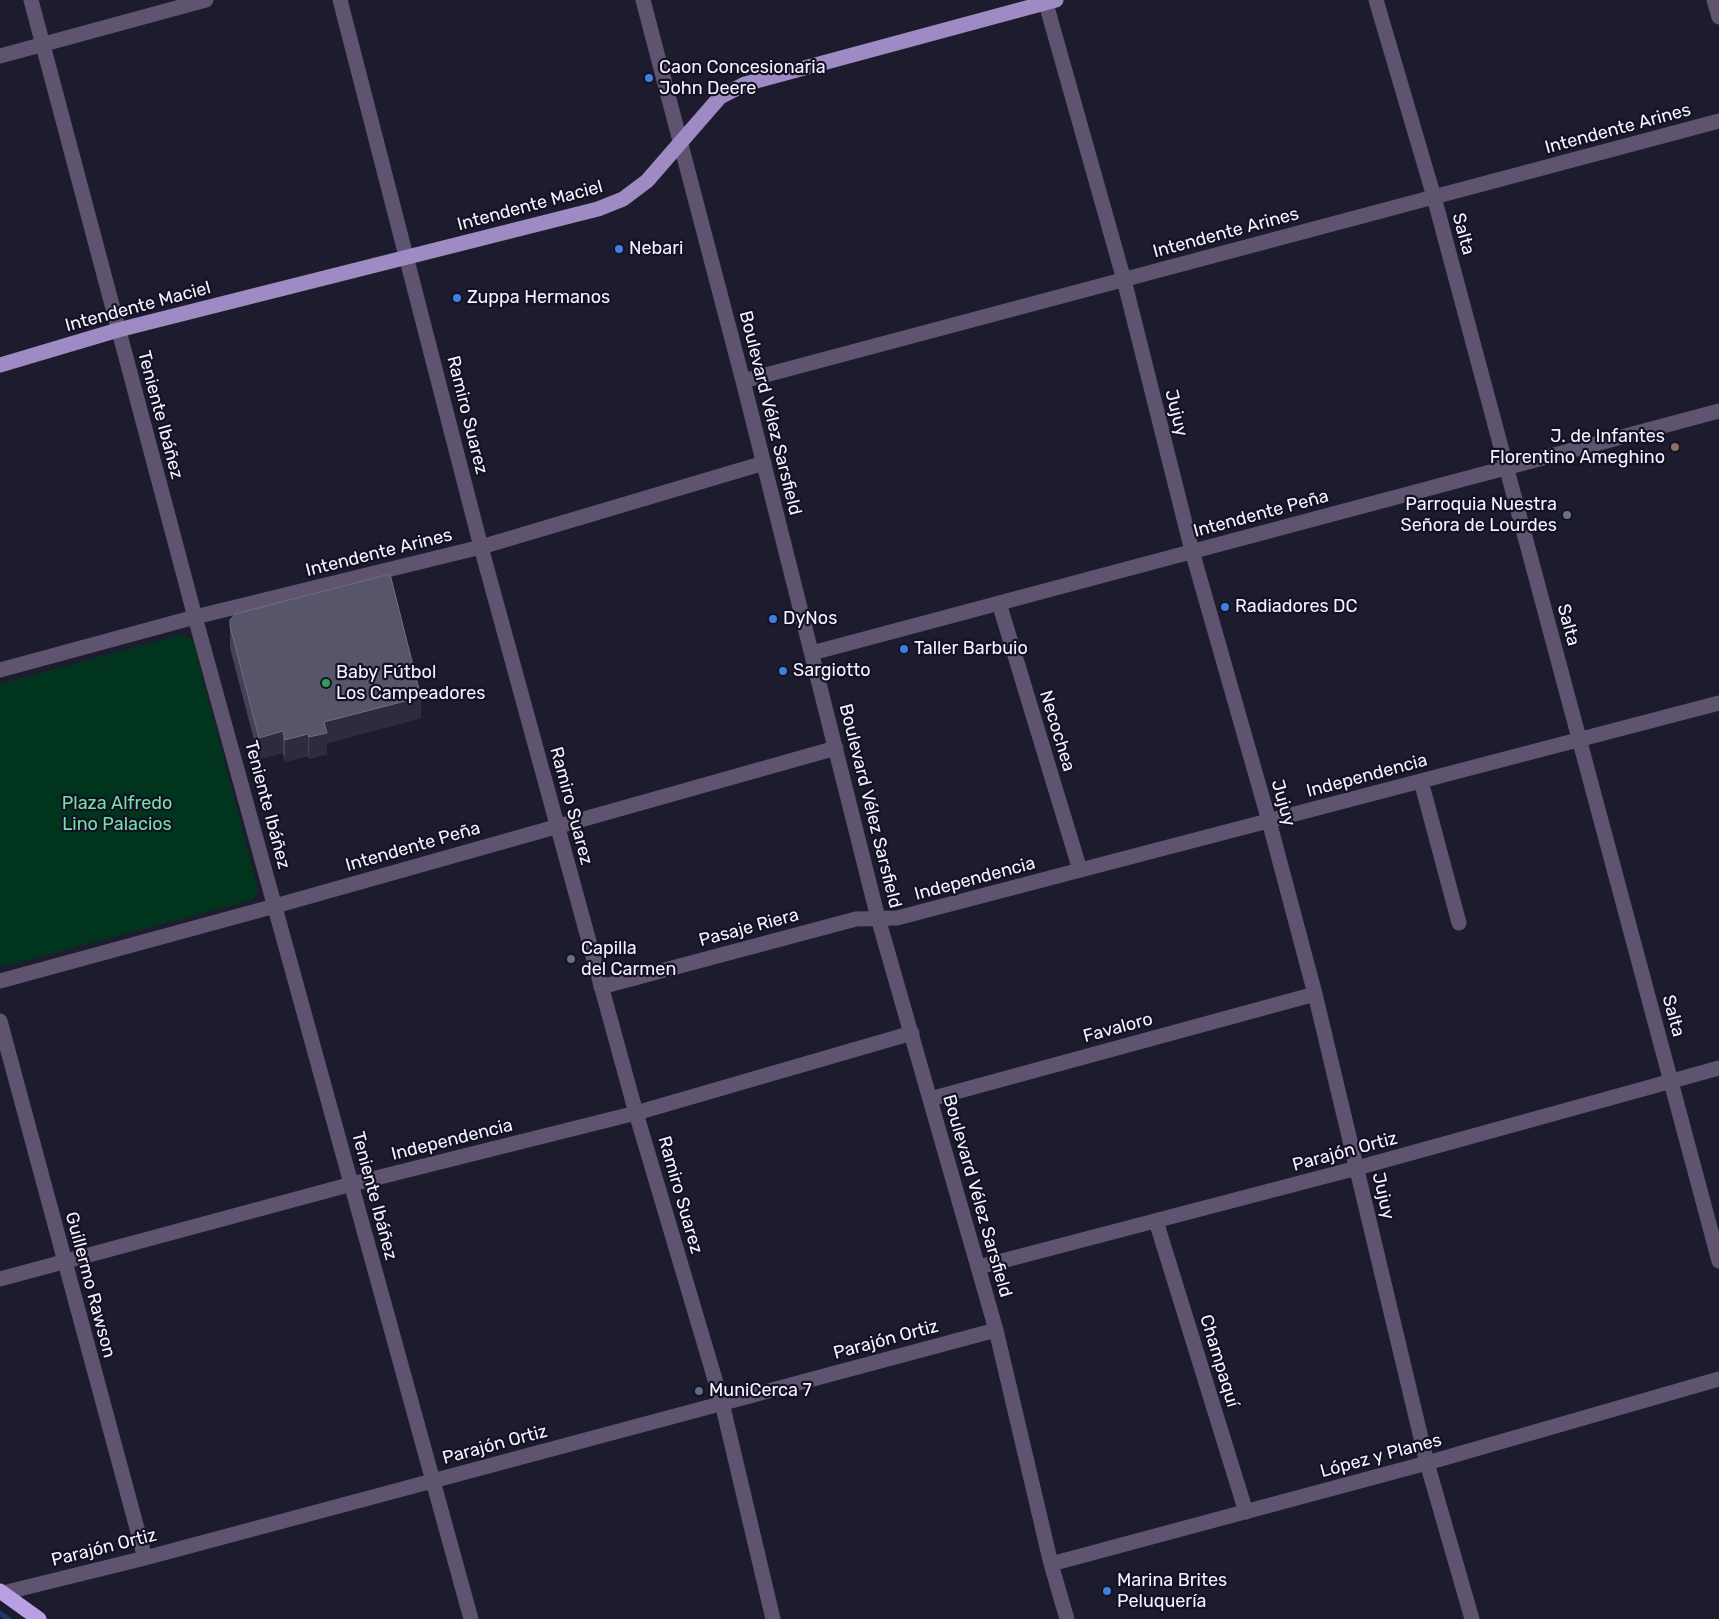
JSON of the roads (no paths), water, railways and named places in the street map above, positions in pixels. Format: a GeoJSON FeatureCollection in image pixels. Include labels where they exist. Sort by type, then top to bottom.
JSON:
{"type":"FeatureCollection","features":[{"type":"Feature","properties":{"kind":"highway"},"geometry":{"type":"LineString","coordinates":[[1,1592],[39,1619]]}},
{"type":"Feature","properties":{"kind":"main road","name":"Intendente Maciel"},"geometry":{"type":"LineString","coordinates":[[0,365],[118,330],[584,214],[623,199],[647,181],[720,97],[745,84],[1049,1]]}},
{"type":"Feature","properties":{"kind":"street","name":"Teniente Ibáñez"},"geometry":{"type":"LineString","coordinates":[[32,0],[195,617],[471,1619]]}},
{"type":"Feature","properties":{"kind":"street"},"geometry":{"type":"LineString","coordinates":[[0,56],[206,0]]}},
{"type":"Feature","properties":{"kind":"street","name":"Ramiro Suarez"},"geometry":{"type":"LineString","coordinates":[[340,0],[408,257],[481,547],[636,1114],[722,1403],[773,1619]]}},
{"type":"Feature","properties":{"kind":"street","name":"Boulevard Vélez Sarsfield"},"geometry":{"type":"LineString","coordinates":[[643,0],[764,463],[878,918],[996,1330],[1064,1618]]}},
{"type":"Feature","properties":{"kind":"street","name":"Salta"},"geometry":{"type":"LineString","coordinates":[[1376,0],[1434,197],[1719,1261]]}},
{"type":"Feature","properties":{"kind":"street"},"geometry":{"type":"LineString","coordinates":[[1714,0],[1719,17]]}},
{"type":"Feature","properties":{"kind":"street","name":"Jujuy"},"geometry":{"type":"LineString","coordinates":[[1049,1],[1124,280],[1192,551],[1269,821],[1315,994],[1427,1464],[1472,1619]]}},
{"type":"Feature","properties":{"kind":"street","name":"Intendente Arines"},"geometry":{"type":"LineString","coordinates":[[743,381],[1719,121]]}},
{"type":"Feature","properties":{"kind":"street","name":"Intendente Peña"},"geometry":{"type":"LineString","coordinates":[[812,653],[1719,411]]}},
{"type":"Feature","properties":{"kind":"street","name":"Intendente Arines"},"geometry":{"type":"LineString","coordinates":[[0,670],[195,617],[481,547],[764,463]]}},
{"type":"Feature","properties":{"kind":"street","name":"Necochea"},"geometry":{"type":"LineString","coordinates":[[999,603],[1080,870]]}},
{"type":"Feature","properties":{"kind":"street","name":"Independencia"},"geometry":{"type":"LineString","coordinates":[[878,918],[897,918],[1719,703]]}},
{"type":"Feature","properties":{"kind":"street","name":"Intendente Peña"},"geometry":{"type":"LineString","coordinates":[[0,981],[275,906],[836,748]]}},
{"type":"Feature","properties":{"kind":"street"},"geometry":{"type":"LineString","coordinates":[[1421,781],[1459,923]]}},
{"type":"Feature","properties":{"kind":"street","name":"Pasaje Riera"},"geometry":{"type":"LineString","coordinates":[[601,987],[856,919],[878,918]]}},
{"type":"Feature","properties":{"kind":"street","name":"Favaloro"},"geometry":{"type":"LineString","coordinates":[[930,1099],[1315,994]]}},
{"type":"Feature","properties":{"kind":"street","name":"Guillermo Rawson"},"geometry":{"type":"LineString","coordinates":[[0,1021],[145,1558]]}},
{"type":"Feature","properties":{"kind":"street","name":"Independencia"},"geometry":{"type":"LineString","coordinates":[[0,1279],[352,1184],[636,1114],[912,1033]]}},
{"type":"Feature","properties":{"kind":"street","name":"Parajón Ortiz"},"geometry":{"type":"LineString","coordinates":[[979,1267],[1357,1168],[1719,1068]]}},
{"type":"Feature","properties":{"kind":"street","name":"Champaquí"},"geometry":{"type":"LineString","coordinates":[[1156,1221],[1246,1512]]}},
{"type":"Feature","properties":{"kind":"street","name":"Parajón Ortiz"},"geometry":{"type":"LineString","coordinates":[[1,1592],[145,1558],[996,1330]]}},
{"type":"Feature","properties":{"kind":"street","name":"López y Planes"},"geometry":{"type":"LineString","coordinates":[[1051,1564],[1427,1464],[1719,1379]]}},
{"type":"Feature","properties":{"kind":"waterway"},"geometry":{"type":"LineString","coordinates":[[0,1613],[8,1619]]}},
{"type":"Feature","properties":{"kind":"place","name":"Caon Concesionaria John Deere"},"geometry":{"type":"Point","coordinates":[649,78]}},
{"type":"Feature","properties":{"kind":"place","name":"Nebari"},"geometry":{"type":"Point","coordinates":[619,249]}},
{"type":"Feature","properties":{"kind":"place","name":"Zuppa Hermanos"},"geometry":{"type":"Point","coordinates":[457,298]}},
{"type":"Feature","properties":{"kind":"place","name":"J. de Infantes Florentino Ameghino"},"geometry":{"type":"Point","coordinates":[1675,447]}},
{"type":"Feature","properties":{"kind":"place","name":"Parroquia Nuestra Señora de Lourdes"},"geometry":{"type":"Point","coordinates":[1567,515]}},
{"type":"Feature","properties":{"kind":"place","name":"Radiadores DC"},"geometry":{"type":"Point","coordinates":[1225,607]}},
{"type":"Feature","properties":{"kind":"place","name":"DyNos"},"geometry":{"type":"Point","coordinates":[773,619]}},
{"type":"Feature","properties":{"kind":"place","name":"Taller Barbuio"},"geometry":{"type":"Point","coordinates":[904,649]}},
{"type":"Feature","properties":{"kind":"place","name":"Sargiotto"},"geometry":{"type":"Point","coordinates":[783,671]}},
{"type":"Feature","properties":{"kind":"place","name":"Baby Fútbol Los Campeadores"},"geometry":{"type":"Point","coordinates":[326,683]}},
{"type":"Feature","properties":{"kind":"place","name":"Capilla del Carmen"},"geometry":{"type":"Point","coordinates":[571,959]}},
{"type":"Feature","properties":{"kind":"place","name":"MuniCerca 7"},"geometry":{"type":"Point","coordinates":[699,1391]}},
{"type":"Feature","properties":{"kind":"place","name":"Marina Brites Peluquería"},"geometry":{"type":"Point","coordinates":[1107,1591]}},
{"type":"Feature","properties":{"kind":"park label","name":"Plaza Alfredo Lino Palacios"},"geometry":{"type":"Point","coordinates":[117,814]}}]}
